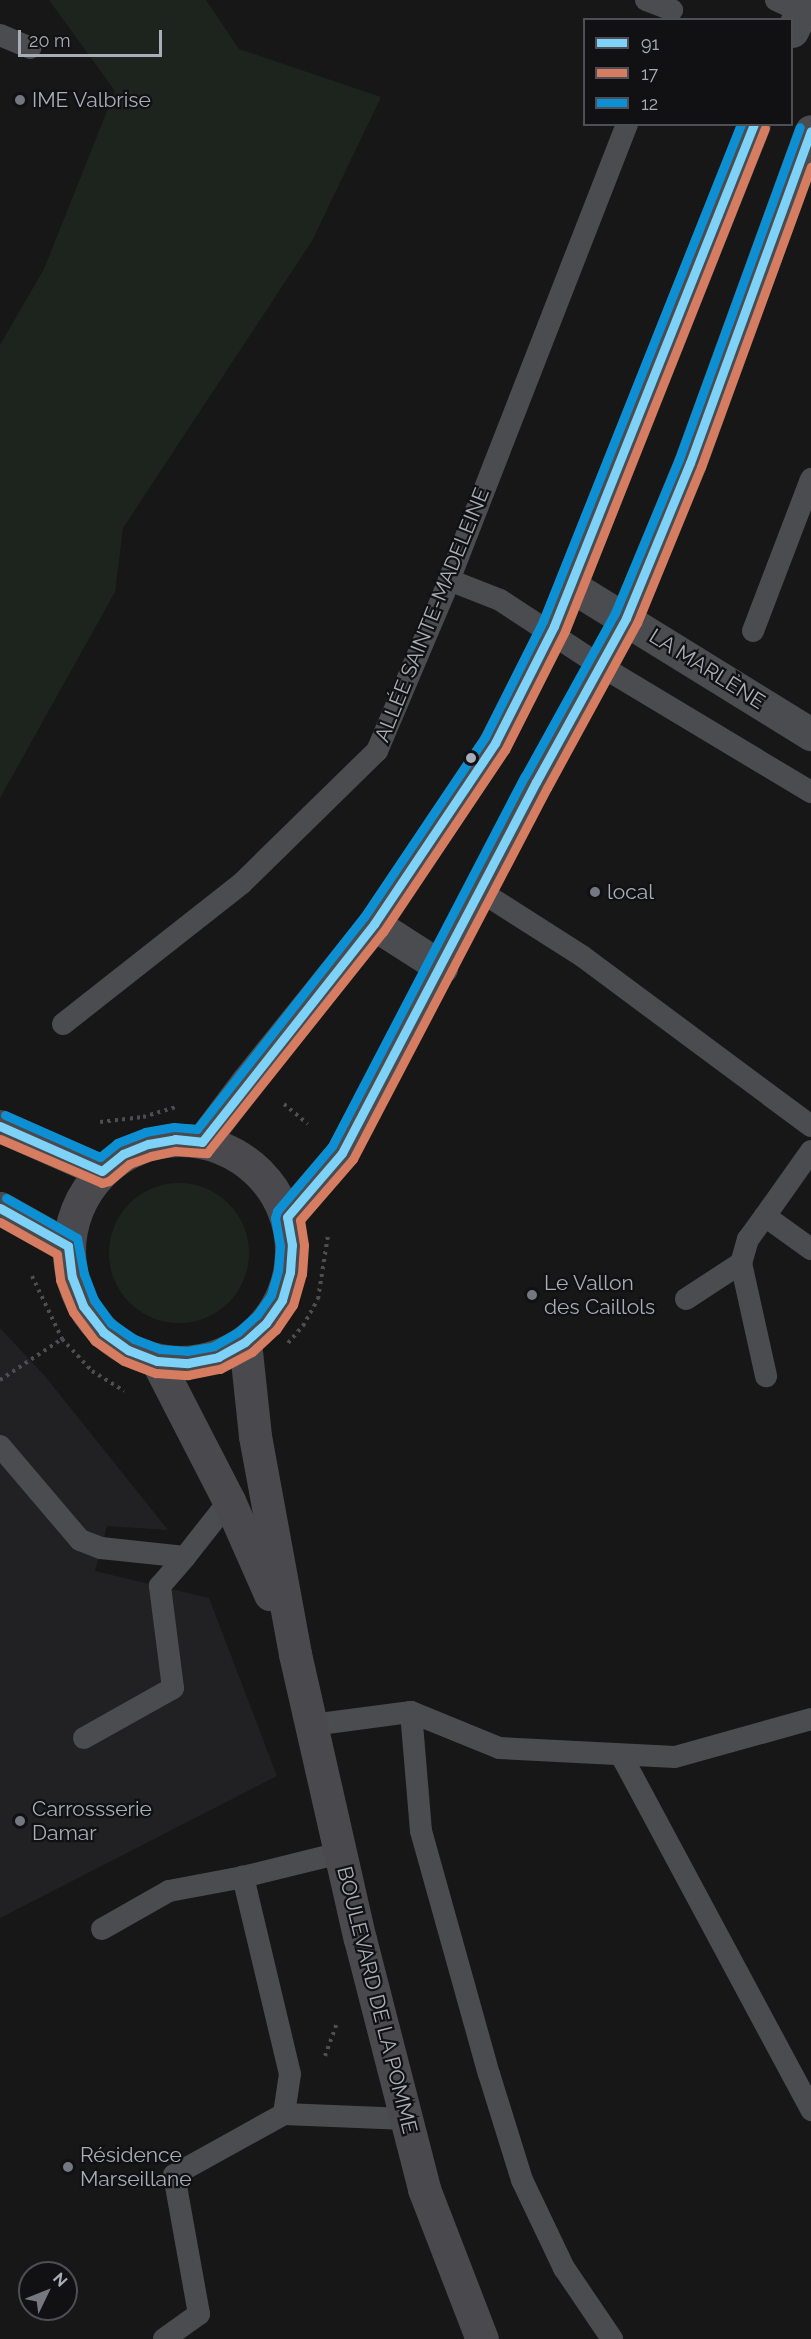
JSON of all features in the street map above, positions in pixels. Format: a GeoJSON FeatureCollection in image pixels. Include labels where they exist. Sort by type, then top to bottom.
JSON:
{"type":"FeatureCollection","features":[{"type":"Feature","properties":{"kind":"main road"},"geometry":{"type":"LineString","coordinates":[[0,1125],[102,1171]]}},
{"type":"Feature","properties":{"kind":"main road"},"geometry":{"type":"LineString","coordinates":[[175,1139],[202,1142],[230,1151],[254,1168],[274,1190],[287,1217],[292,1245],[290,1272],[282,1300],[266,1323],[245,1342],[219,1357],[188,1363],[157,1361],[128,1350],[103,1332],[83,1306],[72,1277],[68,1246],[78,1206],[102,1171],[123,1154],[148,1144],[175,1139]]}},
{"type":"Feature","properties":{"kind":"main road"},"geometry":{"type":"LineString","coordinates":[[1,1209],[68,1246]]}},
{"type":"Feature","properties":{"kind":"main road","name":"BOULEVARD DE LA POMME"},"geometry":{"type":"LineString","coordinates":[[245,1342],[255,1436],[295,1654],[340,1853],[424,2189],[474,2337]]}},
{"type":"Feature","properties":{"kind":"main road","name":"BOULEVARD DE LA POMME"},"geometry":{"type":"LineString","coordinates":[[157,1361],[229,1501],[295,1654]]}},
{"type":"Feature","properties":{"kind":"street"},"geometry":{"type":"LineString","coordinates":[[202,1142],[247,1082],[374,924],[495,743],[551,632],[571,586],[753,126]]}},
{"type":"Feature","properties":{"kind":"street"},"geometry":{"type":"LineString","coordinates":[[287,1217],[342,1153],[536,782],[626,618],[690,462],[811,131]]}},
{"type":"Feature","properties":{"kind":"street","name":"LA MARLÈNE"},"geometry":{"type":"LineString","coordinates":[[571,586],[811,734]]}},
{"type":"Feature","properties":{"kind":"street"},"geometry":{"type":"LineString","coordinates":[[374,924],[441,967]]}},
{"type":"Feature","properties":{"kind":"lane"},"geometry":{"type":"LineString","coordinates":[[646,0],[672,10]]}},
{"type":"Feature","properties":{"kind":"lane"},"geometry":{"type":"LineString","coordinates":[[0,35],[30,48]]}},
{"type":"Feature","properties":{"kind":"lane","name":"ALLÉE SAINTE-MADELEINE"},"geometry":{"type":"LineString","coordinates":[[63,1024],[242,883],[376,751],[448,580],[626,126]]}},
{"type":"Feature","properties":{"kind":"lane"},"geometry":{"type":"LineString","coordinates":[[753,631],[811,479]]}},
{"type":"Feature","properties":{"kind":"lane"},"geometry":{"type":"LineString","coordinates":[[448,580],[500,600],[601,666],[811,792]]}},
{"type":"Feature","properties":{"kind":"lane"},"geometry":{"type":"LineString","coordinates":[[480,891],[582,956],[811,1126]]}},
{"type":"Feature","properties":{"kind":"lane"},"geometry":{"type":"LineString","coordinates":[[766,1376],[741,1263],[748,1239],[811,1151]]}},
{"type":"Feature","properties":{"kind":"lane"},"geometry":{"type":"LineString","coordinates":[[765,1216],[811,1249]]}},
{"type":"Feature","properties":{"kind":"lane"},"geometry":{"type":"LineString","coordinates":[[686,1299],[741,1263]]}},
{"type":"Feature","properties":{"kind":"lane"},"geometry":{"type":"LineString","coordinates":[[0,1446],[80,1540],[101,1548],[185,1557]]}},
{"type":"Feature","properties":{"kind":"lane"},"geometry":{"type":"LineString","coordinates":[[84,1738],[173,1688],[160,1586],[229,1501]]}},
{"type":"Feature","properties":{"kind":"lane"},"geometry":{"type":"LineString","coordinates":[[312,1725],[411,1712],[499,1748],[675,1757],[811,1719]]}},
{"type":"Feature","properties":{"kind":"lane"},"geometry":{"type":"LineString","coordinates":[[411,1712],[421,1831],[489,2074],[522,2180],[564,2268],[612,2339]]}},
{"type":"Feature","properties":{"kind":"lane"},"geometry":{"type":"LineString","coordinates":[[621,1755],[811,2110]]}},
{"type":"Feature","properties":{"kind":"lane"},"geometry":{"type":"LineString","coordinates":[[102,1929],[169,1891],[243,1877],[340,1853]]}},
{"type":"Feature","properties":{"kind":"lane"},"geometry":{"type":"LineString","coordinates":[[243,1877],[290,2074],[284,2114]]}},
{"type":"Feature","properties":{"kind":"lane"},"geometry":{"type":"LineString","coordinates":[[164,2339],[199,2314],[174,2175],[284,2114],[406,2119]]}},
{"type":"Feature","properties":{"kind":"path"},"geometry":{"type":"LineString","coordinates":[[247,1082],[280,1100],[342,1153]]}},
{"type":"Feature","properties":{"kind":"path"},"geometry":{"type":"LineString","coordinates":[[96,1123],[143,1117],[187,1104]]}},
{"type":"Feature","properties":{"kind":"path"},"geometry":{"type":"LineString","coordinates":[[0,1380],[62,1339]]}},
{"type":"Feature","properties":{"kind":"path"},"geometry":{"type":"LineString","coordinates":[[290,2074],[323,2063],[336,2024],[339,2034]]}},
{"type":"Feature","properties":{"kind":"shaded area"},"geometry":{"type":"Polygon","coordinates":[[[49,0],[206,0],[239,49],[381,97],[312,241],[123,528],[115,592],[0,798],[0,345],[44,269],[115,91],[49,0]]]}},
{"type":"Feature","properties":{"kind":"shaded area"},"geometry":{"type":"Polygon","coordinates":[[[179,1183],[206,1188],[229,1203],[244,1226],[249,1253],[244,1280],[229,1303],[206,1318],[179,1323],[152,1318],[129,1303],[114,1280],[109,1253],[114,1226],[129,1203],[152,1188],[179,1183]]]}},
{"type":"Feature","properties":{"kind":"shaded area"},"geometry":{"type":"Polygon","coordinates":[[[0,1328],[44,1375],[168,1530],[107,1526],[95,1571],[209,1598],[277,1776],[0,1918],[0,1328]]]}},
{"type":"Feature","properties":{"kind":"transit line","name":"12"},"geometry":{"type":"LineString","coordinates":[[5,1115],[100,1157],[117,1143],[145,1132],[174,1127],[197,1129],[364,917],[485,737],[543,621],[740,126]]}},
{"type":"Feature","properties":{"kind":"transit line","name":"91"},"geometry":{"type":"LineString","coordinates":[[0,1126],[102,1171],[123,1154],[148,1144],[175,1139],[202,1142],[374,924],[495,743],[554,626],[753,126]]}},
{"type":"Feature","properties":{"kind":"transit line","name":"12"},"geometry":{"type":"LineString","coordinates":[[6,1198],[77,1238],[84,1274],[94,1300],[111,1323],[134,1339],[160,1349],[187,1351],[214,1346],[238,1332],[257,1315],[271,1295],[278,1270],[280,1246],[275,1218],[277,1211],[332,1146],[525,776],[615,613],[679,459],[800,127]]}},
{"type":"Feature","properties":{"kind":"transit line","name":"17"},"geometry":{"type":"LineString","coordinates":[[0,1139],[102,1183],[109,1181],[129,1164],[151,1156],[175,1151],[207,1153],[383,932],[505,750],[565,631],[765,128]]}},
{"type":"Feature","properties":{"kind":"transit line","name":"91"},"geometry":{"type":"LineString","coordinates":[[0,1208],[68,1246],[72,1277],[83,1306],[103,1332],[128,1350],[157,1361],[188,1363],[218,1357],[245,1342],[266,1323],[282,1300],[290,1272],[292,1245],[287,1217],[342,1153],[536,782],[626,618],[690,463],[811,131]]}},
{"type":"Feature","properties":{"kind":"transit line","name":"17"},"geometry":{"type":"LineString","coordinates":[[0,1222],[57,1254],[60,1280],[73,1312],[95,1341],[124,1361],[156,1373],[188,1375],[220,1369],[252,1352],[276,1330],[293,1305],[302,1274],[304,1245],[300,1220],[353,1159],[547,788],[637,623],[701,467],[811,166]]}},
{"type":"Feature","properties":{"kind":"place","name":"IME Valbrise"},"geometry":{"type":"Point","coordinates":[20,100]}},
{"type":"Feature","properties":{"kind":"place","name":"local"},"geometry":{"type":"Point","coordinates":[595,892]}},
{"type":"Feature","properties":{"kind":"place","name":"Le Vallon des Caillols"},"geometry":{"type":"Point","coordinates":[532,1295]}},
{"type":"Feature","properties":{"kind":"place","name":"Carrossserie Damar"},"geometry":{"type":"Point","coordinates":[20,1821]}},
{"type":"Feature","properties":{"kind":"place","name":"Résidence Marseillane"},"geometry":{"type":"Point","coordinates":[68,2167]}}]}
